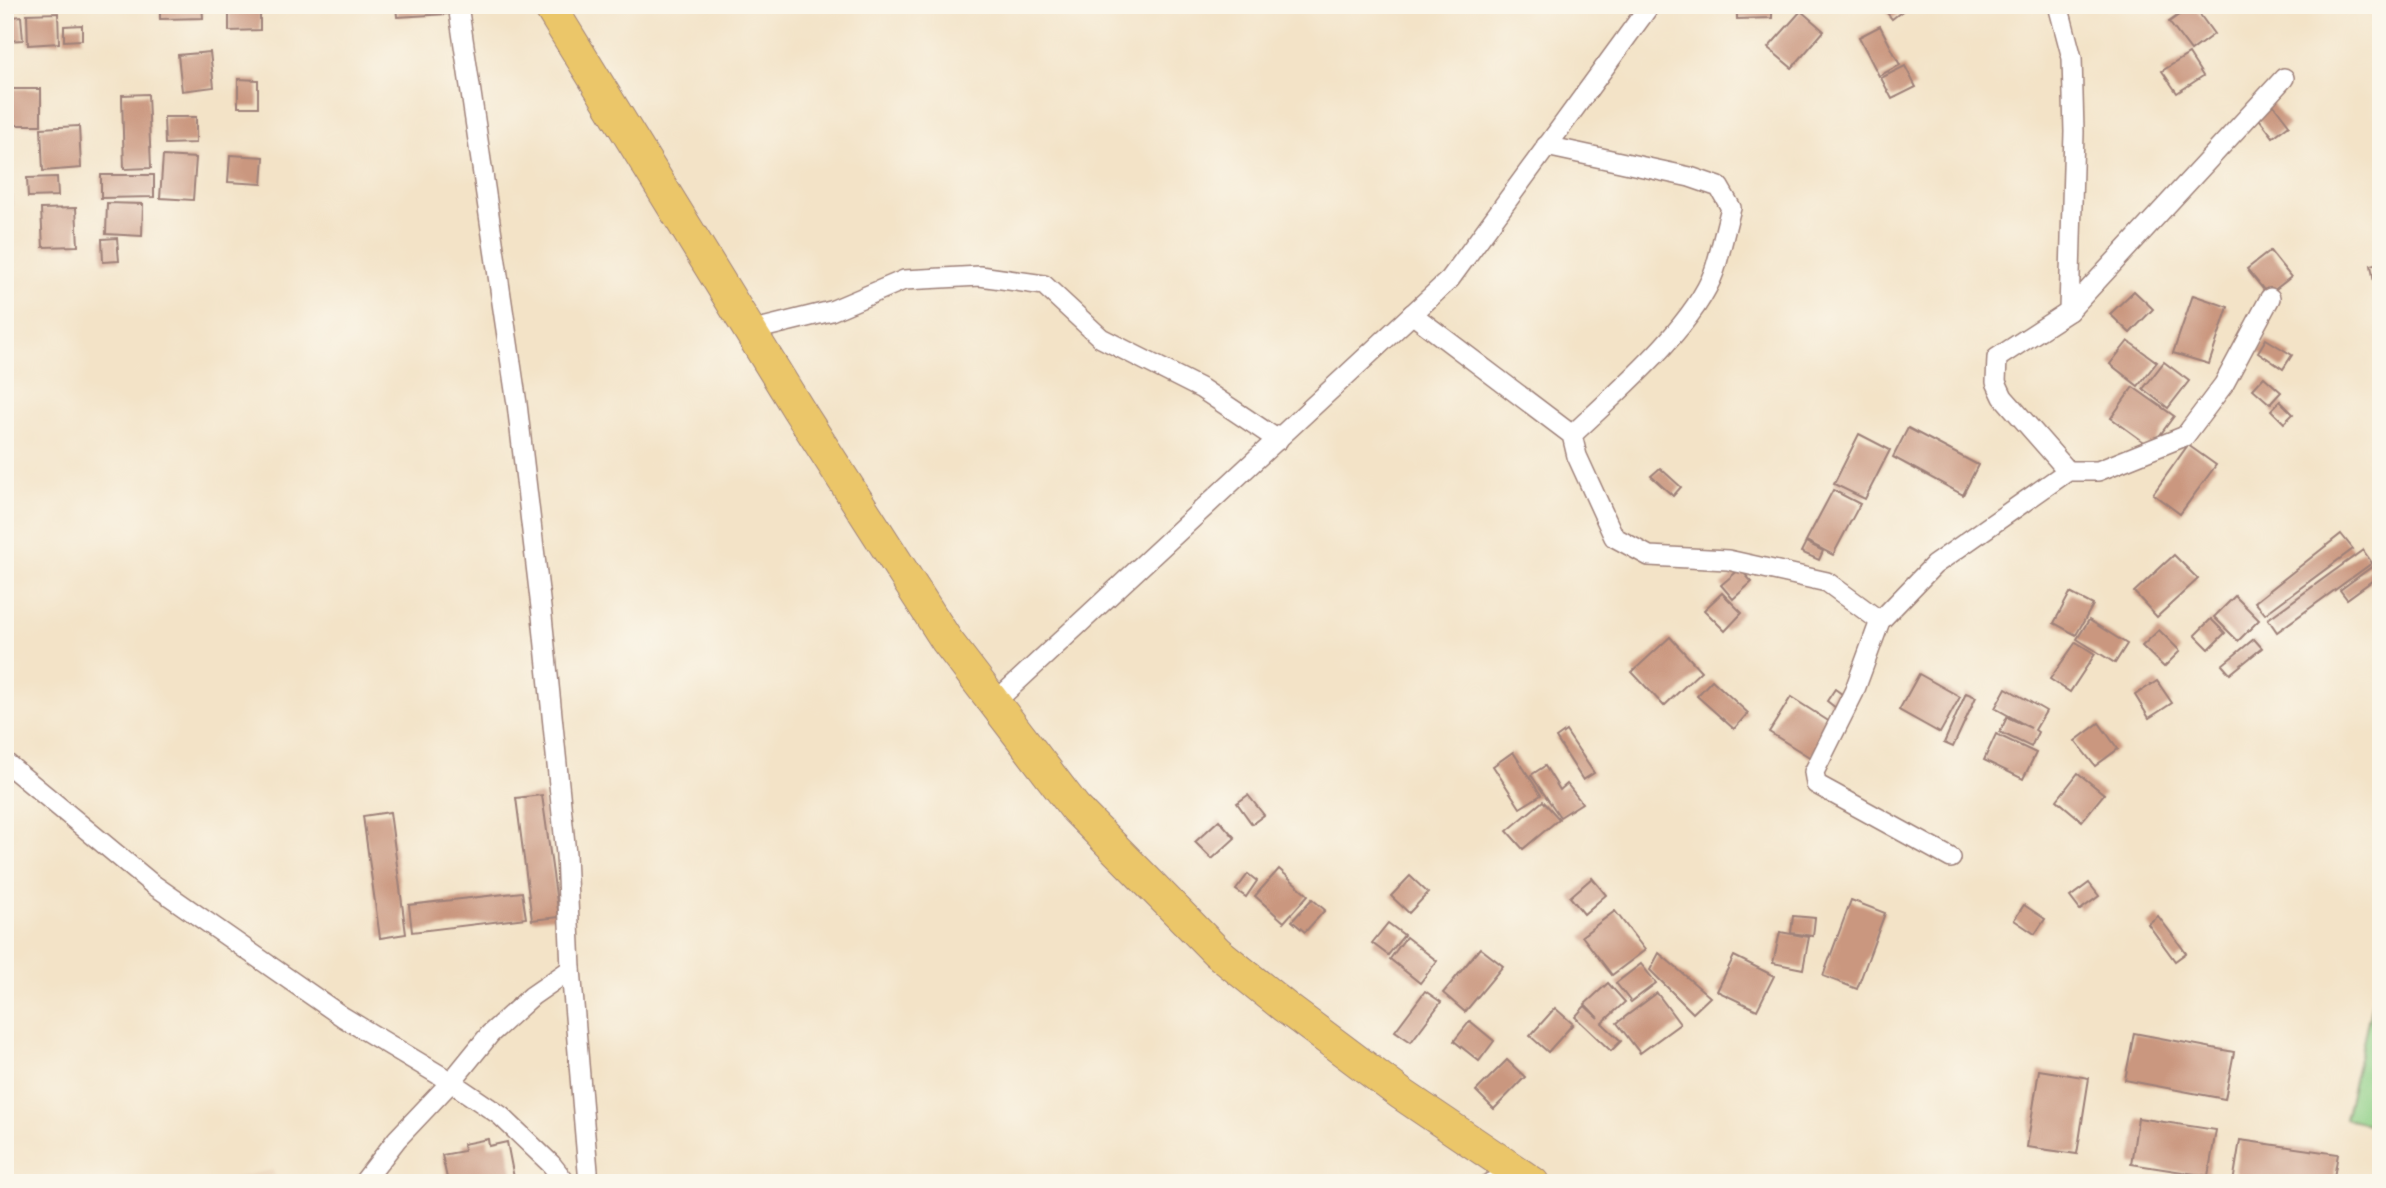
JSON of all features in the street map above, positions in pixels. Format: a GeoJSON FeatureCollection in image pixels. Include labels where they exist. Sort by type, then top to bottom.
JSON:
{"type":"FeatureCollection","features":[{"type":"Feature","properties":{"kind":"highway"},"geometry":{"type":"LineString","coordinates":[[549,5],[750,331],[947,641],[1075,808],[1217,953],[1284,1007],[1513,1179]]}},
{"type":"Feature","properties":{"kind":"street"},"geometry":{"type":"LineString","coordinates":[[458,5],[519,417],[566,854],[571,969],[589,1183]]}},
{"type":"Feature","properties":{"kind":"street"},"geometry":{"type":"LineString","coordinates":[[995,703],[1450,279],[1650,5]]}},
{"type":"Feature","properties":{"kind":"street"},"geometry":{"type":"LineString","coordinates":[[2058,5],[2072,58],[2074,132],[2069,311]]}},
{"type":"Feature","properties":{"kind":"street"},"geometry":{"type":"LineString","coordinates":[[2068,471],[2003,397],[1996,382],[1997,358],[2069,311],[2284,78]]}},
{"type":"Feature","properties":{"kind":"street"},"geometry":{"type":"LineString","coordinates":[[1546,146],[1690,177],[1719,187],[1731,208],[1713,274],[1690,313],[1644,366],[1572,435]]}},
{"type":"Feature","properties":{"kind":"street"},"geometry":{"type":"LineString","coordinates":[[750,331],[831,311],[904,281],[979,276],[1044,285],[1101,338],[1202,389],[1278,440]]}},
{"type":"Feature","properties":{"kind":"street"},"geometry":{"type":"LineString","coordinates":[[1951,858],[1815,785],[1814,772],[1854,692],[1880,621],[1934,565],[2068,471],[2098,471],[2185,436],[2224,384],[2270,298]]}},
{"type":"Feature","properties":{"kind":"street"},"geometry":{"type":"LineString","coordinates":[[1412,314],[1572,435],[1577,456],[1614,537],[1649,556],[1728,560],[1827,582],[1880,621]]}},
{"type":"Feature","properties":{"kind":"street"},"geometry":{"type":"LineString","coordinates":[[5,762],[151,883],[343,1017],[451,1082],[501,1116],[551,1164],[566,1183]]}},
{"type":"Feature","properties":{"kind":"street"},"geometry":{"type":"LineString","coordinates":[[362,1183],[397,1139],[451,1082],[490,1034],[532,996],[571,969]]}},
{"type":"Feature","properties":{"kind":"shaded area"},"geometry":{"type":"Polygon","coordinates":[[[273,1170],[276,1183],[208,1183],[273,1170]]]}},
{"type":"Feature","properties":{"kind":"green space"},"geometry":{"type":"Polygon","coordinates":[[[2378,977],[2381,977],[2381,1127],[2345,1119],[2378,977]]]}},
{"type":"Feature","properties":{"kind":"building"},"geometry":{"type":"Polygon","coordinates":[[[5,5],[26,5],[26,9],[5,9],[5,5]]]}},
{"type":"Feature","properties":{"kind":"building"},"geometry":{"type":"Polygon","coordinates":[[[160,5],[202,5],[203,18],[160,19],[160,5]]]}},
{"type":"Feature","properties":{"kind":"building"},"geometry":{"type":"Polygon","coordinates":[[[229,5],[260,5],[260,30],[229,31],[229,5]]]}},
{"type":"Feature","properties":{"kind":"building"},"geometry":{"type":"Polygon","coordinates":[[[396,5],[447,5],[447,14],[397,17],[396,5]]]}},
{"type":"Feature","properties":{"kind":"building"},"geometry":{"type":"Polygon","coordinates":[[[1737,5],[1772,5],[1772,18],[1737,19],[1737,5]]]}},
{"type":"Feature","properties":{"kind":"building"},"geometry":{"type":"Polygon","coordinates":[[[1881,5],[1910,5],[1892,19],[1881,5]]]}},
{"type":"Feature","properties":{"kind":"building"},"geometry":{"type":"Polygon","coordinates":[[[2193,5],[2214,34],[2191,51],[2169,22],[2193,5]]]}},
{"type":"Feature","properties":{"kind":"building"},"geometry":{"type":"Polygon","coordinates":[[[1801,11],[1824,31],[1792,68],[1768,48],[1801,11]]]}},
{"type":"Feature","properties":{"kind":"building"},"geometry":{"type":"Polygon","coordinates":[[[58,13],[59,43],[28,45],[27,14],[58,13]]]}},
{"type":"Feature","properties":{"kind":"building"},"geometry":{"type":"Polygon","coordinates":[[[21,16],[23,40],[5,41],[5,18],[21,16]]]}},
{"type":"Feature","properties":{"kind":"building"},"geometry":{"type":"Polygon","coordinates":[[[82,25],[82,40],[64,41],[64,26],[82,25]]]}},
{"type":"Feature","properties":{"kind":"building"},"geometry":{"type":"Polygon","coordinates":[[[1880,26],[1900,65],[1879,76],[1859,37],[1880,26]]]}},
{"type":"Feature","properties":{"kind":"building"},"geometry":{"type":"Polygon","coordinates":[[[210,52],[214,87],[182,91],[178,55],[210,52]]]}},
{"type":"Feature","properties":{"kind":"building"},"geometry":{"type":"Polygon","coordinates":[[[2189,54],[2203,76],[2177,93],[2162,71],[2189,54]]]}},
{"type":"Feature","properties":{"kind":"building"},"geometry":{"type":"Polygon","coordinates":[[[1905,66],[1916,87],[1892,99],[1881,78],[1905,66]]]}},
{"type":"Feature","properties":{"kind":"building"},"geometry":{"type":"Polygon","coordinates":[[[238,79],[258,80],[258,107],[238,107],[238,79]]]}},
{"type":"Feature","properties":{"kind":"building"},"geometry":{"type":"Polygon","coordinates":[[[12,89],[41,89],[41,125],[12,125],[12,89]]]}},
{"type":"Feature","properties":{"kind":"building"},"geometry":{"type":"Polygon","coordinates":[[[148,94],[151,168],[124,169],[122,95],[148,94]]]}},
{"type":"Feature","properties":{"kind":"building"},"geometry":{"type":"Polygon","coordinates":[[[2270,100],[2289,125],[2273,137],[2254,112],[2270,100]]]}},
{"type":"Feature","properties":{"kind":"building"},"geometry":{"type":"Polygon","coordinates":[[[164,117],[196,117],[196,143],[165,144],[164,117]]]}},
{"type":"Feature","properties":{"kind":"building"},"geometry":{"type":"Polygon","coordinates":[[[79,126],[81,168],[43,171],[41,128],[79,126]]]}},
{"type":"Feature","properties":{"kind":"building"},"geometry":{"type":"Polygon","coordinates":[[[12,129],[13,157],[5,157],[5,130],[12,129]]]}},
{"type":"Feature","properties":{"kind":"building"},"geometry":{"type":"Polygon","coordinates":[[[230,155],[264,157],[262,184],[228,182],[230,155]]]}},
{"type":"Feature","properties":{"kind":"building"},"geometry":{"type":"Polygon","coordinates":[[[163,156],[196,158],[193,200],[160,198],[163,156]]]}},
{"type":"Feature","properties":{"kind":"building"},"geometry":{"type":"Polygon","coordinates":[[[5,164],[11,164],[12,218],[5,218],[5,164]]]}},
{"type":"Feature","properties":{"kind":"building"},"geometry":{"type":"Polygon","coordinates":[[[101,175],[154,175],[154,197],[101,198],[101,175]]]}},
{"type":"Feature","properties":{"kind":"building"},"geometry":{"type":"Polygon","coordinates":[[[57,177],[58,196],[28,197],[27,178],[57,177]]]}},
{"type":"Feature","properties":{"kind":"building"},"geometry":{"type":"Polygon","coordinates":[[[107,203],[143,204],[142,236],[106,234],[107,203]]]}},
{"type":"Feature","properties":{"kind":"building"},"geometry":{"type":"Polygon","coordinates":[[[76,208],[78,246],[43,247],[41,209],[76,208]]]}},
{"type":"Feature","properties":{"kind":"building"},"geometry":{"type":"Polygon","coordinates":[[[117,238],[119,261],[103,262],[102,239],[117,238]]]}},
{"type":"Feature","properties":{"kind":"building"},"geometry":{"type":"Polygon","coordinates":[[[2270,251],[2291,277],[2268,295],[2247,269],[2270,251]]]}},
{"type":"Feature","properties":{"kind":"building"},"geometry":{"type":"Polygon","coordinates":[[[2381,263],[2381,305],[2378,306],[2371,265],[2381,263]]]}},
{"type":"Feature","properties":{"kind":"building"},"geometry":{"type":"Polygon","coordinates":[[[2134,291],[2153,309],[2130,333],[2110,314],[2134,291]]]}},
{"type":"Feature","properties":{"kind":"building"},"geometry":{"type":"Polygon","coordinates":[[[2193,295],[2228,307],[2209,364],[2173,353],[2193,295]]]}},
{"type":"Feature","properties":{"kind":"building"},"geometry":{"type":"Polygon","coordinates":[[[2266,339],[2292,355],[2283,369],[2258,352],[2266,339]]]}},
{"type":"Feature","properties":{"kind":"building"},"geometry":{"type":"Polygon","coordinates":[[[2128,341],[2157,362],[2138,386],[2110,364],[2128,341]]]}},
{"type":"Feature","properties":{"kind":"building"},"geometry":{"type":"Polygon","coordinates":[[[2164,362],[2189,381],[2168,408],[2143,389],[2164,362]]]}},
{"type":"Feature","properties":{"kind":"building"},"geometry":{"type":"Polygon","coordinates":[[[2264,377],[2281,392],[2270,404],[2253,389],[2264,377]]]}},
{"type":"Feature","properties":{"kind":"building"},"geometry":{"type":"Polygon","coordinates":[[[2133,387],[2174,416],[2151,447],[2111,418],[2133,387]]]}},
{"type":"Feature","properties":{"kind":"building"},"geometry":{"type":"Polygon","coordinates":[[[2280,401],[2293,414],[2284,423],[2271,410],[2280,401]]]}},
{"type":"Feature","properties":{"kind":"building"},"geometry":{"type":"Polygon","coordinates":[[[1908,428],[1978,465],[1963,495],[1893,457],[1908,428]]]}},
{"type":"Feature","properties":{"kind":"building"},"geometry":{"type":"Polygon","coordinates":[[[1859,434],[1890,450],[1865,499],[1834,484],[1859,434]]]}},
{"type":"Feature","properties":{"kind":"building"},"geometry":{"type":"Polygon","coordinates":[[[2188,445],[2216,465],[2180,514],[2153,494],[2188,445]]]}},
{"type":"Feature","properties":{"kind":"building"},"geometry":{"type":"Polygon","coordinates":[[[1660,468],[1681,487],[1673,496],[1651,476],[1660,468]]]}},
{"type":"Feature","properties":{"kind":"building"},"geometry":{"type":"Polygon","coordinates":[[[1833,490],[1860,504],[1833,555],[1806,541],[1833,490]]]}},
{"type":"Feature","properties":{"kind":"building"},"geometry":{"type":"Polygon","coordinates":[[[2341,534],[2353,549],[2265,614],[2255,602],[2341,534]]]}},
{"type":"Feature","properties":{"kind":"building"},"geometry":{"type":"Polygon","coordinates":[[[1806,542],[1823,551],[1819,560],[1801,552],[1806,542]]]}},
{"type":"Feature","properties":{"kind":"building"},"geometry":{"type":"Polygon","coordinates":[[[2363,550],[2372,563],[2277,632],[2268,619],[2363,550]]]}},
{"type":"Feature","properties":{"kind":"building"},"geometry":{"type":"Polygon","coordinates":[[[2174,555],[2198,579],[2157,617],[2134,592],[2174,555]]]}},
{"type":"Feature","properties":{"kind":"building"},"geometry":{"type":"Polygon","coordinates":[[[2373,566],[2380,575],[2347,599],[2340,590],[2373,566]]]}},
{"type":"Feature","properties":{"kind":"building"},"geometry":{"type":"Polygon","coordinates":[[[1740,569],[1752,582],[1733,599],[1721,585],[1740,569]]]}},
{"type":"Feature","properties":{"kind":"building"},"geometry":{"type":"Polygon","coordinates":[[[1722,593],[1742,613],[1725,631],[1704,610],[1722,593]]]}},
{"type":"Feature","properties":{"kind":"building"},"geometry":{"type":"Polygon","coordinates":[[[2070,593],[2093,605],[2076,635],[2054,623],[2070,593]]]}},
{"type":"Feature","properties":{"kind":"building"},"geometry":{"type":"Polygon","coordinates":[[[2235,596],[2259,620],[2238,641],[2214,617],[2235,596]]]}},
{"type":"Feature","properties":{"kind":"building"},"geometry":{"type":"Polygon","coordinates":[[[2211,619],[2225,633],[2209,649],[2195,635],[2211,619]]]}},
{"type":"Feature","properties":{"kind":"building"},"geometry":{"type":"Polygon","coordinates":[[[2089,620],[2127,644],[2115,663],[2077,639],[2089,620]]]}},
{"type":"Feature","properties":{"kind":"building"},"geometry":{"type":"Polygon","coordinates":[[[2159,630],[2180,651],[2164,667],[2142,646],[2159,630]]]}},
{"type":"Feature","properties":{"kind":"building"},"geometry":{"type":"Polygon","coordinates":[[[1670,637],[1701,671],[1664,706],[1632,672],[1670,637]]]}},
{"type":"Feature","properties":{"kind":"building"},"geometry":{"type":"Polygon","coordinates":[[[2254,639],[2262,648],[2230,674],[2222,665],[2254,639]]]}},
{"type":"Feature","properties":{"kind":"building"},"geometry":{"type":"Polygon","coordinates":[[[2076,642],[2095,654],[2070,692],[2050,679],[2076,642]]]}},
{"type":"Feature","properties":{"kind":"building"},"geometry":{"type":"Polygon","coordinates":[[[1919,674],[1960,697],[1940,733],[1899,710],[1919,674]]]}},
{"type":"Feature","properties":{"kind":"building"},"geometry":{"type":"Polygon","coordinates":[[[1712,680],[1748,713],[1734,729],[1697,696],[1712,680]]]}},
{"type":"Feature","properties":{"kind":"building"},"geometry":{"type":"Polygon","coordinates":[[[2157,681],[2172,703],[2149,718],[2135,695],[2157,681]]]}},
{"type":"Feature","properties":{"kind":"building"},"geometry":{"type":"Polygon","coordinates":[[[2006,688],[2046,711],[2035,730],[2038,732],[2031,747],[2000,732],[2007,717],[2031,728],[1995,708],[2006,688]]]}},
{"type":"Feature","properties":{"kind":"building"},"geometry":{"type":"Polygon","coordinates":[[[1835,689],[1850,700],[1841,712],[1827,701],[1835,689]]]}},
{"type":"Feature","properties":{"kind":"building"},"geometry":{"type":"Polygon","coordinates":[[[1966,693],[1976,697],[1953,747],[1944,743],[1966,693]]]}},
{"type":"Feature","properties":{"kind":"building"},"geometry":{"type":"Polygon","coordinates":[[[1791,697],[1833,724],[1811,758],[1769,732],[1791,697]]]}},
{"type":"Feature","properties":{"kind":"building"},"geometry":{"type":"Polygon","coordinates":[[[2099,723],[2118,749],[2095,766],[2075,741],[2099,723]]]}},
{"type":"Feature","properties":{"kind":"building"},"geometry":{"type":"Polygon","coordinates":[[[1566,731],[1594,773],[1583,780],[1556,738],[1566,731]]]}},
{"type":"Feature","properties":{"kind":"building"},"geometry":{"type":"Polygon","coordinates":[[[1996,734],[2036,753],[2023,779],[1984,760],[1996,734]]]}},
{"type":"Feature","properties":{"kind":"building"},"geometry":{"type":"Polygon","coordinates":[[[1513,752],[1541,795],[1520,808],[1493,766],[1513,752]]]}},
{"type":"Feature","properties":{"kind":"building"},"geometry":{"type":"Polygon","coordinates":[[[1545,766],[1560,790],[1567,784],[1582,803],[1560,817],[1531,775],[1545,766]]]}},
{"type":"Feature","properties":{"kind":"building"},"geometry":{"type":"Polygon","coordinates":[[[2078,773],[2104,794],[2082,821],[2057,800],[2078,773]]]}},
{"type":"Feature","properties":{"kind":"building"},"geometry":{"type":"Polygon","coordinates":[[[542,795],[559,917],[532,920],[516,798],[542,795]]]}},
{"type":"Feature","properties":{"kind":"building"},"geometry":{"type":"Polygon","coordinates":[[[1248,795],[1264,815],[1252,824],[1237,803],[1248,795]]]}},
{"type":"Feature","properties":{"kind":"building"},"geometry":{"type":"Polygon","coordinates":[[[1543,801],[1559,819],[1523,849],[1507,831],[1543,801]]]}},
{"type":"Feature","properties":{"kind":"building"},"geometry":{"type":"Polygon","coordinates":[[[390,812],[406,934],[380,938],[363,816],[390,812]]]}},
{"type":"Feature","properties":{"kind":"building"},"geometry":{"type":"Polygon","coordinates":[[[1219,820],[1235,838],[1212,859],[1195,842],[1219,820]]]}},
{"type":"Feature","properties":{"kind":"building"},"geometry":{"type":"Polygon","coordinates":[[[1279,869],[1308,895],[1284,922],[1255,896],[1279,869]]]}},
{"type":"Feature","properties":{"kind":"building"},"geometry":{"type":"Polygon","coordinates":[[[1248,874],[1257,881],[1246,897],[1236,890],[1248,874]]]}},
{"type":"Feature","properties":{"kind":"building"},"geometry":{"type":"Polygon","coordinates":[[[1410,876],[1428,893],[1409,913],[1391,896],[1410,876]]]}},
{"type":"Feature","properties":{"kind":"building"},"geometry":{"type":"Polygon","coordinates":[[[1592,878],[1606,895],[1584,914],[1570,897],[1592,878]]]}},
{"type":"Feature","properties":{"kind":"building"},"geometry":{"type":"Polygon","coordinates":[[[2089,883],[2099,896],[2080,910],[2070,897],[2089,883]]]}},
{"type":"Feature","properties":{"kind":"building"},"geometry":{"type":"Polygon","coordinates":[[[522,892],[526,918],[412,932],[409,905],[522,892]]]}},
{"type":"Feature","properties":{"kind":"building"},"geometry":{"type":"Polygon","coordinates":[[[1312,899],[1325,910],[1305,932],[1292,921],[1312,899]]]}},
{"type":"Feature","properties":{"kind":"building"},"geometry":{"type":"Polygon","coordinates":[[[1851,900],[1885,913],[1857,989],[1823,976],[1851,900]]]}},
{"type":"Feature","properties":{"kind":"building"},"geometry":{"type":"Polygon","coordinates":[[[2024,905],[2045,919],[2035,934],[2014,920],[2024,905]]]}},
{"type":"Feature","properties":{"kind":"building"},"geometry":{"type":"Polygon","coordinates":[[[1615,911],[1645,950],[1612,975],[1582,936],[1615,911]]]}},
{"type":"Feature","properties":{"kind":"building"},"geometry":{"type":"Polygon","coordinates":[[[1793,916],[1815,918],[1813,936],[1791,933],[1793,916]]]}},
{"type":"Feature","properties":{"kind":"building"},"geometry":{"type":"Polygon","coordinates":[[[2158,916],[2186,953],[2175,961],[2148,924],[2158,916]]]}},
{"type":"Feature","properties":{"kind":"building"},"geometry":{"type":"Polygon","coordinates":[[[1388,923],[1404,935],[1388,955],[1372,943],[1388,923]]]}},
{"type":"Feature","properties":{"kind":"building"},"geometry":{"type":"Polygon","coordinates":[[[1780,932],[1809,937],[1803,969],[1773,963],[1780,932]]]}},
{"type":"Feature","properties":{"kind":"building"},"geometry":{"type":"Polygon","coordinates":[[[1406,937],[1437,961],[1420,983],[1390,959],[1406,937]]]}},
{"type":"Feature","properties":{"kind":"building"},"geometry":{"type":"Polygon","coordinates":[[[1480,948],[1503,966],[1465,1012],[1443,993],[1480,948]]]}},
{"type":"Feature","properties":{"kind":"building"},"geometry":{"type":"Polygon","coordinates":[[[1659,953],[1710,997],[1693,1013],[1650,970],[1659,953]]]}},
{"type":"Feature","properties":{"kind":"building"},"geometry":{"type":"Polygon","coordinates":[[[1734,956],[1774,976],[1757,1010],[1717,991],[1734,956]]]}},
{"type":"Feature","properties":{"kind":"building"},"geometry":{"type":"Polygon","coordinates":[[[1641,964],[1656,983],[1631,1002],[1616,983],[1641,964]]]}},
{"type":"Feature","properties":{"kind":"building"},"geometry":{"type":"Polygon","coordinates":[[[1608,983],[1625,1002],[1602,1023],[1621,1041],[1611,1051],[1575,1017],[1585,1006],[1598,1018],[1585,1004],[1608,983]]]}},
{"type":"Feature","properties":{"kind":"building"},"geometry":{"type":"Polygon","coordinates":[[[1425,991],[1441,1002],[1411,1042],[1395,1031],[1425,991]]]}},
{"type":"Feature","properties":{"kind":"building"},"geometry":{"type":"Polygon","coordinates":[[[1657,993],[1680,1024],[1640,1053],[1617,1023],[1657,993]]]}},
{"type":"Feature","properties":{"kind":"building"},"geometry":{"type":"Polygon","coordinates":[[[1555,1008],[1573,1024],[1548,1052],[1530,1036],[1555,1008]]]}},
{"type":"Feature","properties":{"kind":"building"},"geometry":{"type":"Polygon","coordinates":[[[1470,1021],[1494,1041],[1479,1061],[1454,1041],[1470,1021]]]}},
{"type":"Feature","properties":{"kind":"building"},"geometry":{"type":"Polygon","coordinates":[[[2134,1033],[2234,1052],[2225,1099],[2125,1080],[2134,1033]]]}},
{"type":"Feature","properties":{"kind":"building"},"geometry":{"type":"Polygon","coordinates":[[[1507,1060],[1525,1077],[1494,1109],[1476,1091],[1507,1060]]]}},
{"type":"Feature","properties":{"kind":"building"},"geometry":{"type":"Polygon","coordinates":[[[2039,1070],[2089,1078],[2077,1154],[2027,1147],[2039,1070]]]}},
{"type":"Feature","properties":{"kind":"building"},"geometry":{"type":"Polygon","coordinates":[[[2138,1118],[2216,1130],[2208,1176],[2131,1164],[2138,1118]]]}},
{"type":"Feature","properties":{"kind":"building"},"geometry":{"type":"Polygon","coordinates":[[[488,1139],[489,1146],[507,1142],[515,1183],[448,1183],[442,1155],[464,1151],[463,1144],[488,1139]]]}},
{"type":"Feature","properties":{"kind":"building"},"geometry":{"type":"Polygon","coordinates":[[[2240,1140],[2338,1154],[2333,1183],[2233,1183],[2240,1140]]]}}]}
